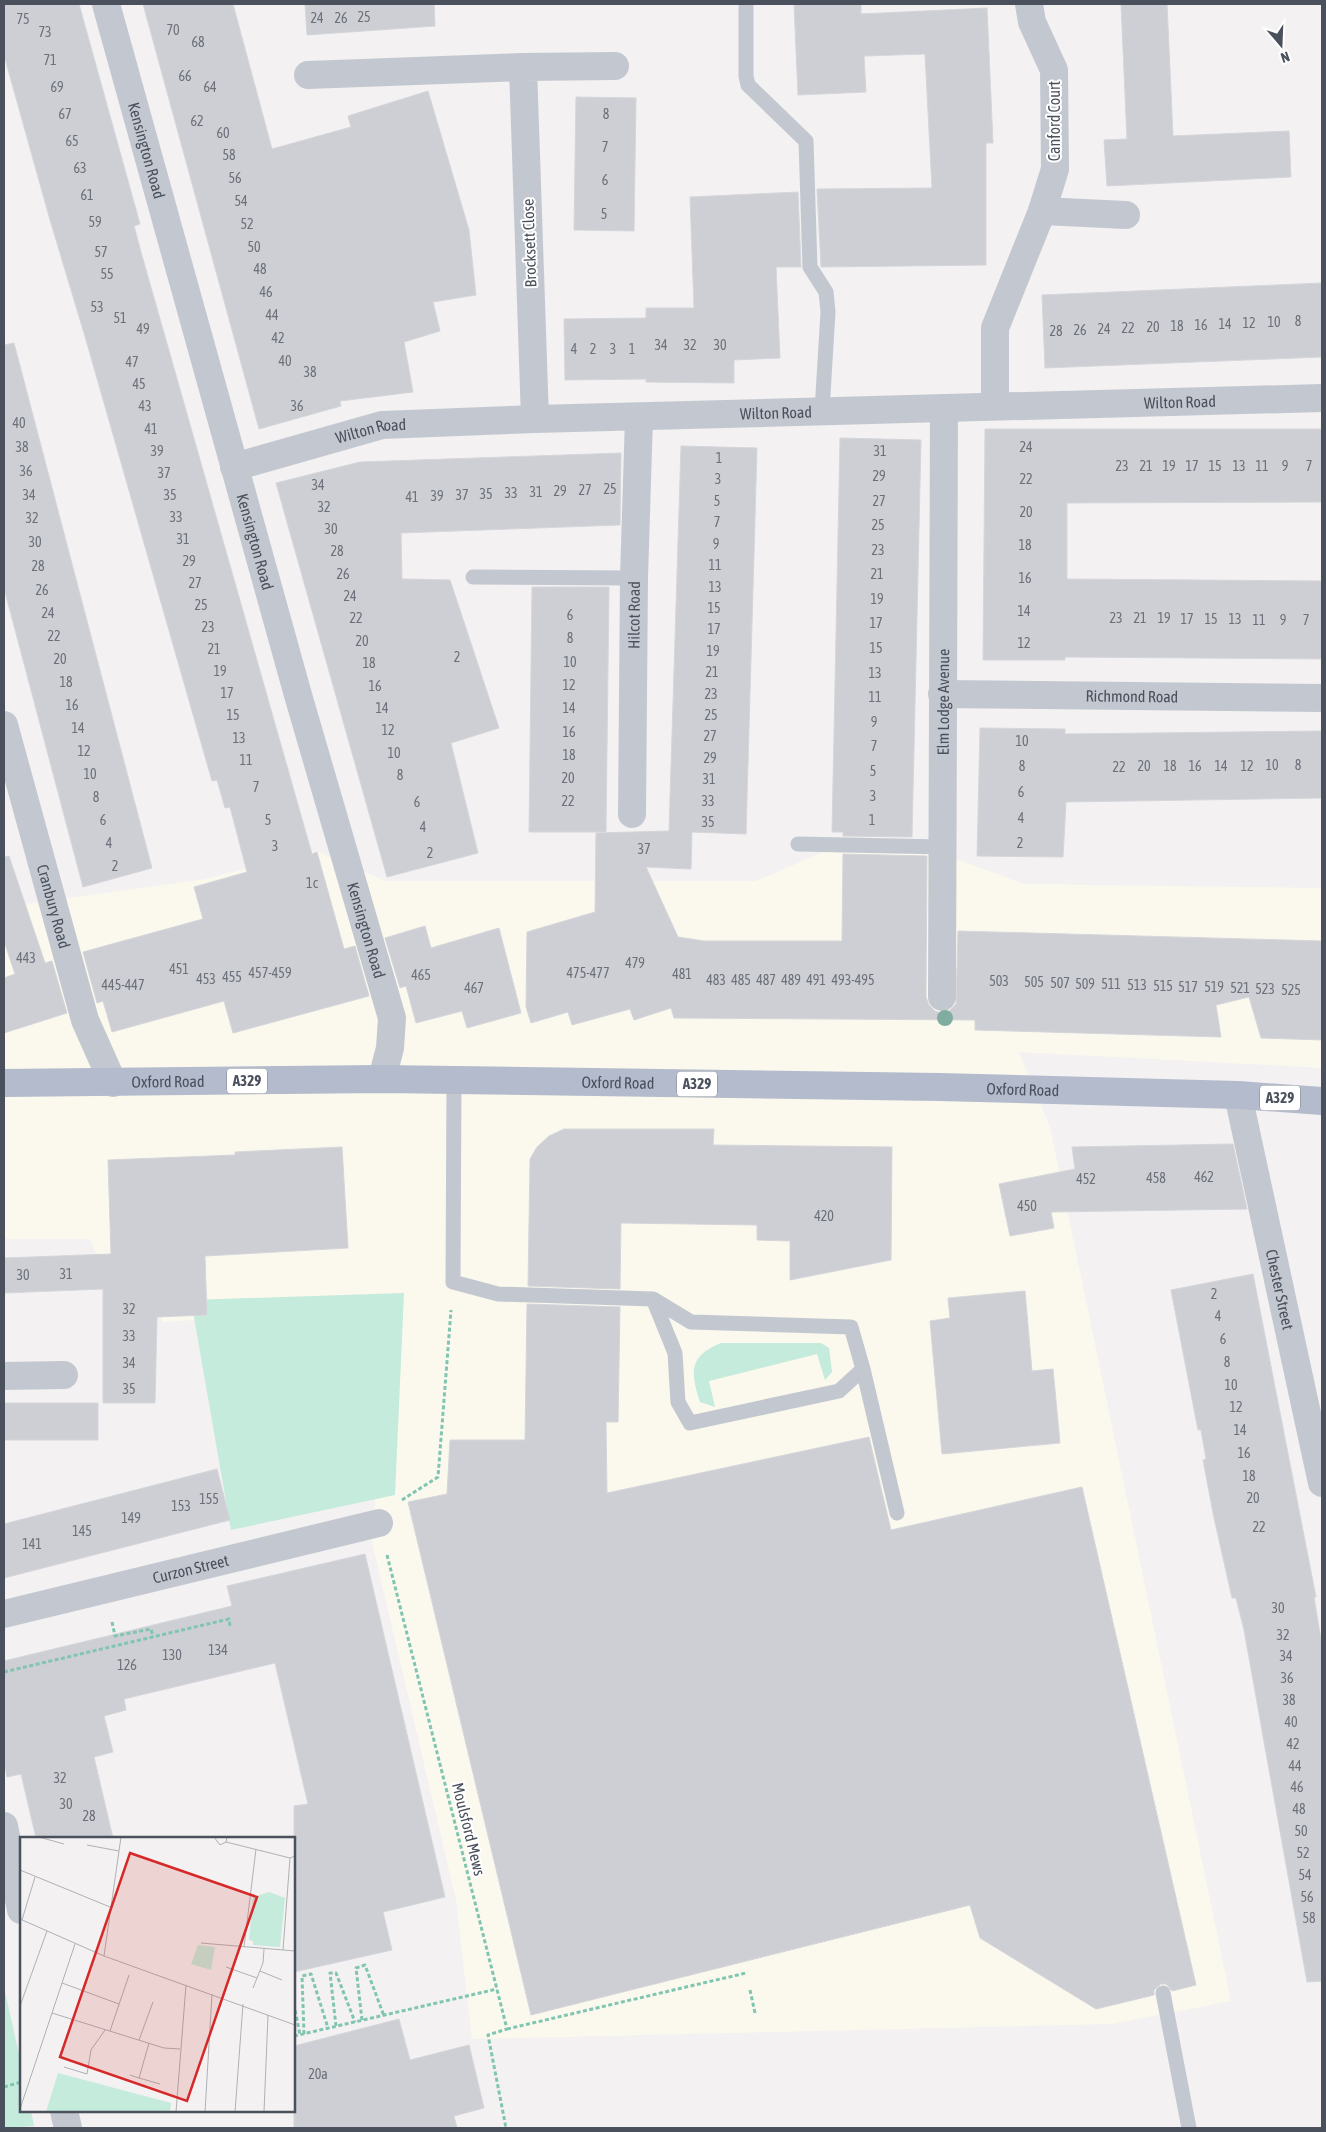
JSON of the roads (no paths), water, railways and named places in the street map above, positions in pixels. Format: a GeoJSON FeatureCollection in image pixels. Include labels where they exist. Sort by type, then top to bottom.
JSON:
{"type":"FeatureCollection","features":[{"type":"Feature","properties":{"kind":"main road","name":"Oxford Road"},"geometry":{"type":"LineString","coordinates":[[4,1083],[382,1079],[920,1087],[1238,1095],[1322,1101]]}},
{"type":"Feature","properties":{"kind":"street","name":"Kensington Road"},"geometry":{"type":"LineString","coordinates":[[106,4],[234,467],[392,1018],[390,1048],[382,1079]]}},
{"type":"Feature","properties":{"kind":"street","name":"Canford Court"},"geometry":{"type":"LineString","coordinates":[[995,406],[994,328],[1042,212],[1055,169],[1054,70],[1032,22],[1029,4]]}},
{"type":"Feature","properties":{"kind":"street"},"geometry":{"type":"LineString","coordinates":[[308,74],[615,66]]}},
{"type":"Feature","properties":{"kind":"street","name":"Brocksett Close"},"geometry":{"type":"LineString","coordinates":[[523,67],[535,419]]}},
{"type":"Feature","properties":{"kind":"street"},"geometry":{"type":"LineString","coordinates":[[1042,212],[1126,215]]}},
{"type":"Feature","properties":{"kind":"street","name":"Wilton Road"},"geometry":{"type":"LineString","coordinates":[[234,467],[382,425],[535,419],[1322,398]]}},
{"type":"Feature","properties":{"kind":"street","name":"Elm Lodge Avenue"},"geometry":{"type":"LineString","coordinates":[[942,998],[944,408]]}},
{"type":"Feature","properties":{"kind":"street","name":"Hilcot Road"},"geometry":{"type":"LineString","coordinates":[[632,814],[634,578],[639,417]]}},
{"type":"Feature","properties":{"kind":"street","name":"Richmond Road"},"geometry":{"type":"LineString","coordinates":[[942,694],[1322,698]]}},
{"type":"Feature","properties":{"kind":"street","name":"Cranbury Road"},"geometry":{"type":"LineString","coordinates":[[4,725],[85,1020],[112,1083]]}},
{"type":"Feature","properties":{"kind":"street","name":"Chester Street"},"geometry":{"type":"LineString","coordinates":[[1238,1095],[1322,1483]]}},
{"type":"Feature","properties":{"kind":"street"},"geometry":{"type":"LineString","coordinates":[[4,1376],[64,1375]]}},
{"type":"Feature","properties":{"kind":"street","name":"Curzon Street"},"geometry":{"type":"LineString","coordinates":[[4,1614],[379,1523]]}},
{"type":"Feature","properties":{"kind":"street"},"geometry":{"type":"LineString","coordinates":[[4,1826],[20,1905]]}},
{"type":"Feature","properties":{"kind":"street"},"geometry":{"type":"LineString","coordinates":[[64,2112],[68,2128]]}},
{"type":"Feature","properties":{"kind":"lane"},"geometry":{"type":"LineString","coordinates":[[746,4],[746,76],[748,84],[800,133],[806,141],[810,267],[826,292],[828,312],[822,411]]}},
{"type":"Feature","properties":{"kind":"lane"},"geometry":{"type":"LineString","coordinates":[[473,578],[634,578]]}},
{"type":"Feature","properties":{"kind":"lane"},"geometry":{"type":"LineString","coordinates":[[798,844],[943,846]]}},
{"type":"Feature","properties":{"kind":"lane"},"geometry":{"type":"LineString","coordinates":[[454,1080],[453,1282],[498,1294],[653,1298],[691,1322],[851,1327],[863,1369],[897,1513]]}},
{"type":"Feature","properties":{"kind":"lane"},"geometry":{"type":"LineString","coordinates":[[653,1298],[675,1353],[678,1402],[690,1423],[839,1391],[863,1369]]}},
{"type":"Feature","properties":{"kind":"lane"},"geometry":{"type":"LineString","coordinates":[[1163,1993],[1189,2128]]}}]}
